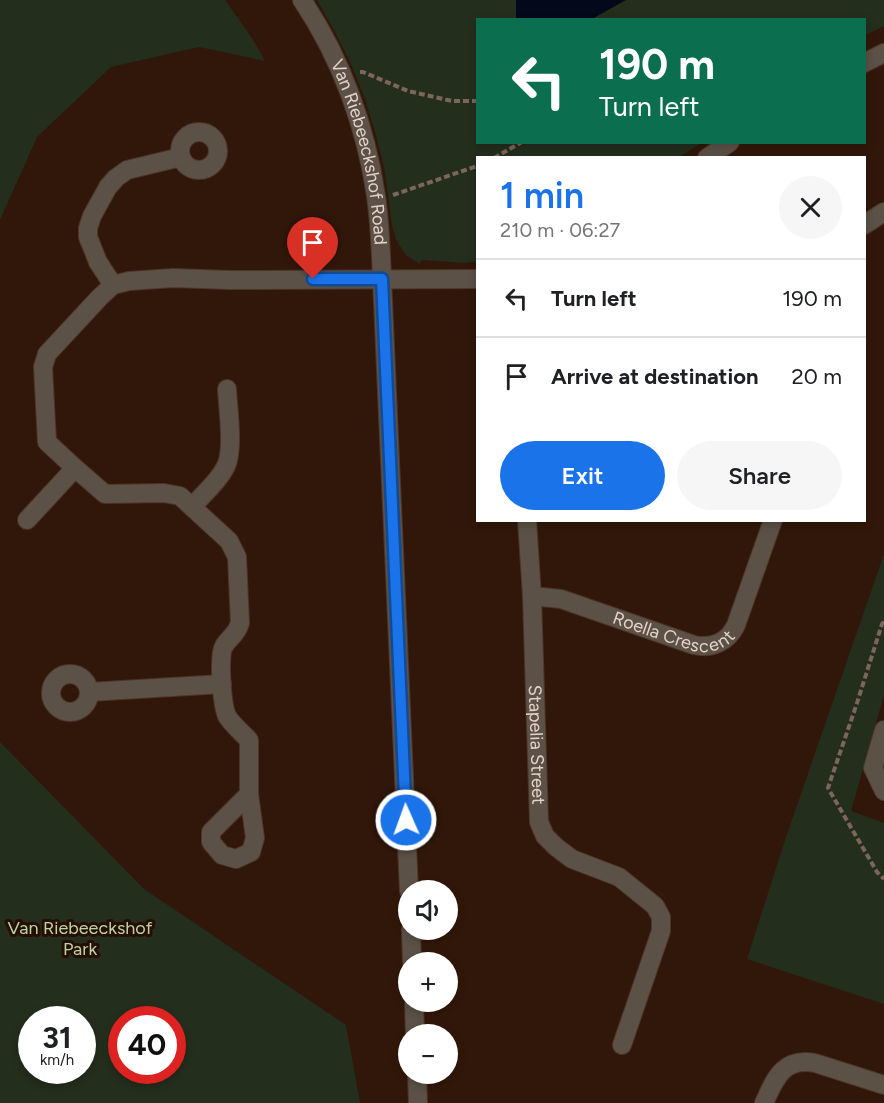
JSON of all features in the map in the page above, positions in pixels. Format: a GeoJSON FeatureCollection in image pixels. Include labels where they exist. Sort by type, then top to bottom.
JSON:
{"type":"FeatureCollection","features":[{"type":"Feature","properties":{"kind":"street","name":"Van Riebeeckshof Road"},"geometry":{"type":"LineString","coordinates":[[302,0],[328,44],[342,75],[363,136],[376,195],[382,279],[409,880]]}},
{"type":"Feature","properties":{"kind":"street"},"geometry":{"type":"LineString","coordinates":[[866,62],[884,52]]}},
{"type":"Feature","properties":{"kind":"street"},"geometry":{"type":"LineString","coordinates":[[710,156],[727,144]]}},
{"type":"Feature","properties":{"kind":"street"},"geometry":{"type":"LineString","coordinates":[[113,285],[98,262],[88,237],[92,216],[108,187],[127,170],[181,157]]}},
{"type":"Feature","properties":{"kind":"street"},"geometry":{"type":"LineString","coordinates":[[866,224],[884,212]]}},
{"type":"Feature","properties":{"kind":"street"},"geometry":{"type":"LineString","coordinates":[[249,794],[249,741],[227,716],[220,655],[224,646],[237,632],[240,623],[237,557],[229,541],[180,496],[164,493],[105,494],[47,442],[43,367],[47,354],[113,285],[129,281],[173,278],[230,280],[476,279]]}},
{"type":"Feature","properties":{"kind":"street"},"geometry":{"type":"LineString","coordinates":[[192,507],[227,465],[229,457],[227,389]]}},
{"type":"Feature","properties":{"kind":"street"},"geometry":{"type":"LineString","coordinates":[[27,520],[75,468]]}},
{"type":"Feature","properties":{"kind":"street","name":"Stapelia Street"},"geometry":{"type":"LineString","coordinates":[[527,522],[532,596],[539,822],[545,836],[556,848],[572,859],[619,877],[655,906],[661,917],[661,931],[622,1045]]}},
{"type":"Feature","properties":{"kind":"street","name":"Roella Crescent"},"geometry":{"type":"LineString","coordinates":[[532,596],[561,599],[694,645],[716,644],[729,637],[736,625],[772,522]]}},
{"type":"Feature","properties":{"kind":"street"},"geometry":{"type":"LineString","coordinates":[[89,692],[222,684]]}},
{"type":"Feature","properties":{"kind":"street"},"geometry":{"type":"LineString","coordinates":[[884,730],[873,768],[884,792]]}},
{"type":"Feature","properties":{"kind":"street"},"geometry":{"type":"LineString","coordinates":[[764,1103],[774,1079],[790,1065],[798,1062],[814,1063],[884,1085]]}},
{"type":"Feature","properties":{"kind":"street"},"geometry":{"type":"LineString","coordinates":[[419,1084],[422,1101]]}},
{"type":"Feature","properties":{"kind":"path"},"geometry":{"type":"LineString","coordinates":[[342,75],[363,72],[408,91],[452,101],[476,101]]}},
{"type":"Feature","properties":{"kind":"path"},"geometry":{"type":"LineString","coordinates":[[498,156],[518,144]]}},
{"type":"Feature","properties":{"kind":"path"},"geometry":{"type":"LineString","coordinates":[[376,195],[393,195],[476,166]]}},
{"type":"Feature","properties":{"kind":"green space"},"geometry":{"type":"Polygon","coordinates":[[[0,0],[225,0],[265,61],[199,47],[111,67],[37,137],[0,220],[0,0]]]}},
{"type":"Feature","properties":{"kind":"green space"},"geometry":{"type":"Polygon","coordinates":[[[317,0],[884,0],[884,26],[866,35],[866,18],[476,18],[476,144],[699,144],[681,156],[476,156],[476,261],[464,263],[422,260],[419,264],[406,255],[396,240],[385,172],[376,135],[351,64],[317,0]]]}},
{"type":"Feature","properties":{"kind":"green space"},"geometry":{"type":"Polygon","coordinates":[[[884,554],[884,695],[851,811],[884,823],[884,1004],[747,959],[786,837],[884,554]]]}},
{"type":"Feature","properties":{"kind":"green space","name":"Van Riebeeckshof Park"},"geometry":{"type":"Polygon","coordinates":[[[0,742],[144,889],[346,1025],[360,1103],[0,1103],[0,742]]]}},
{"type":"Feature","properties":{"kind":"water"},"geometry":{"type":"Polygon","coordinates":[[[516,0],[626,0],[594,18],[516,18],[516,0]]]}},
{"type":"Feature","properties":{"kind":"route"},"geometry":{"type":"LineString","coordinates":[[313,279],[382,279],[406,820]]}}]}
